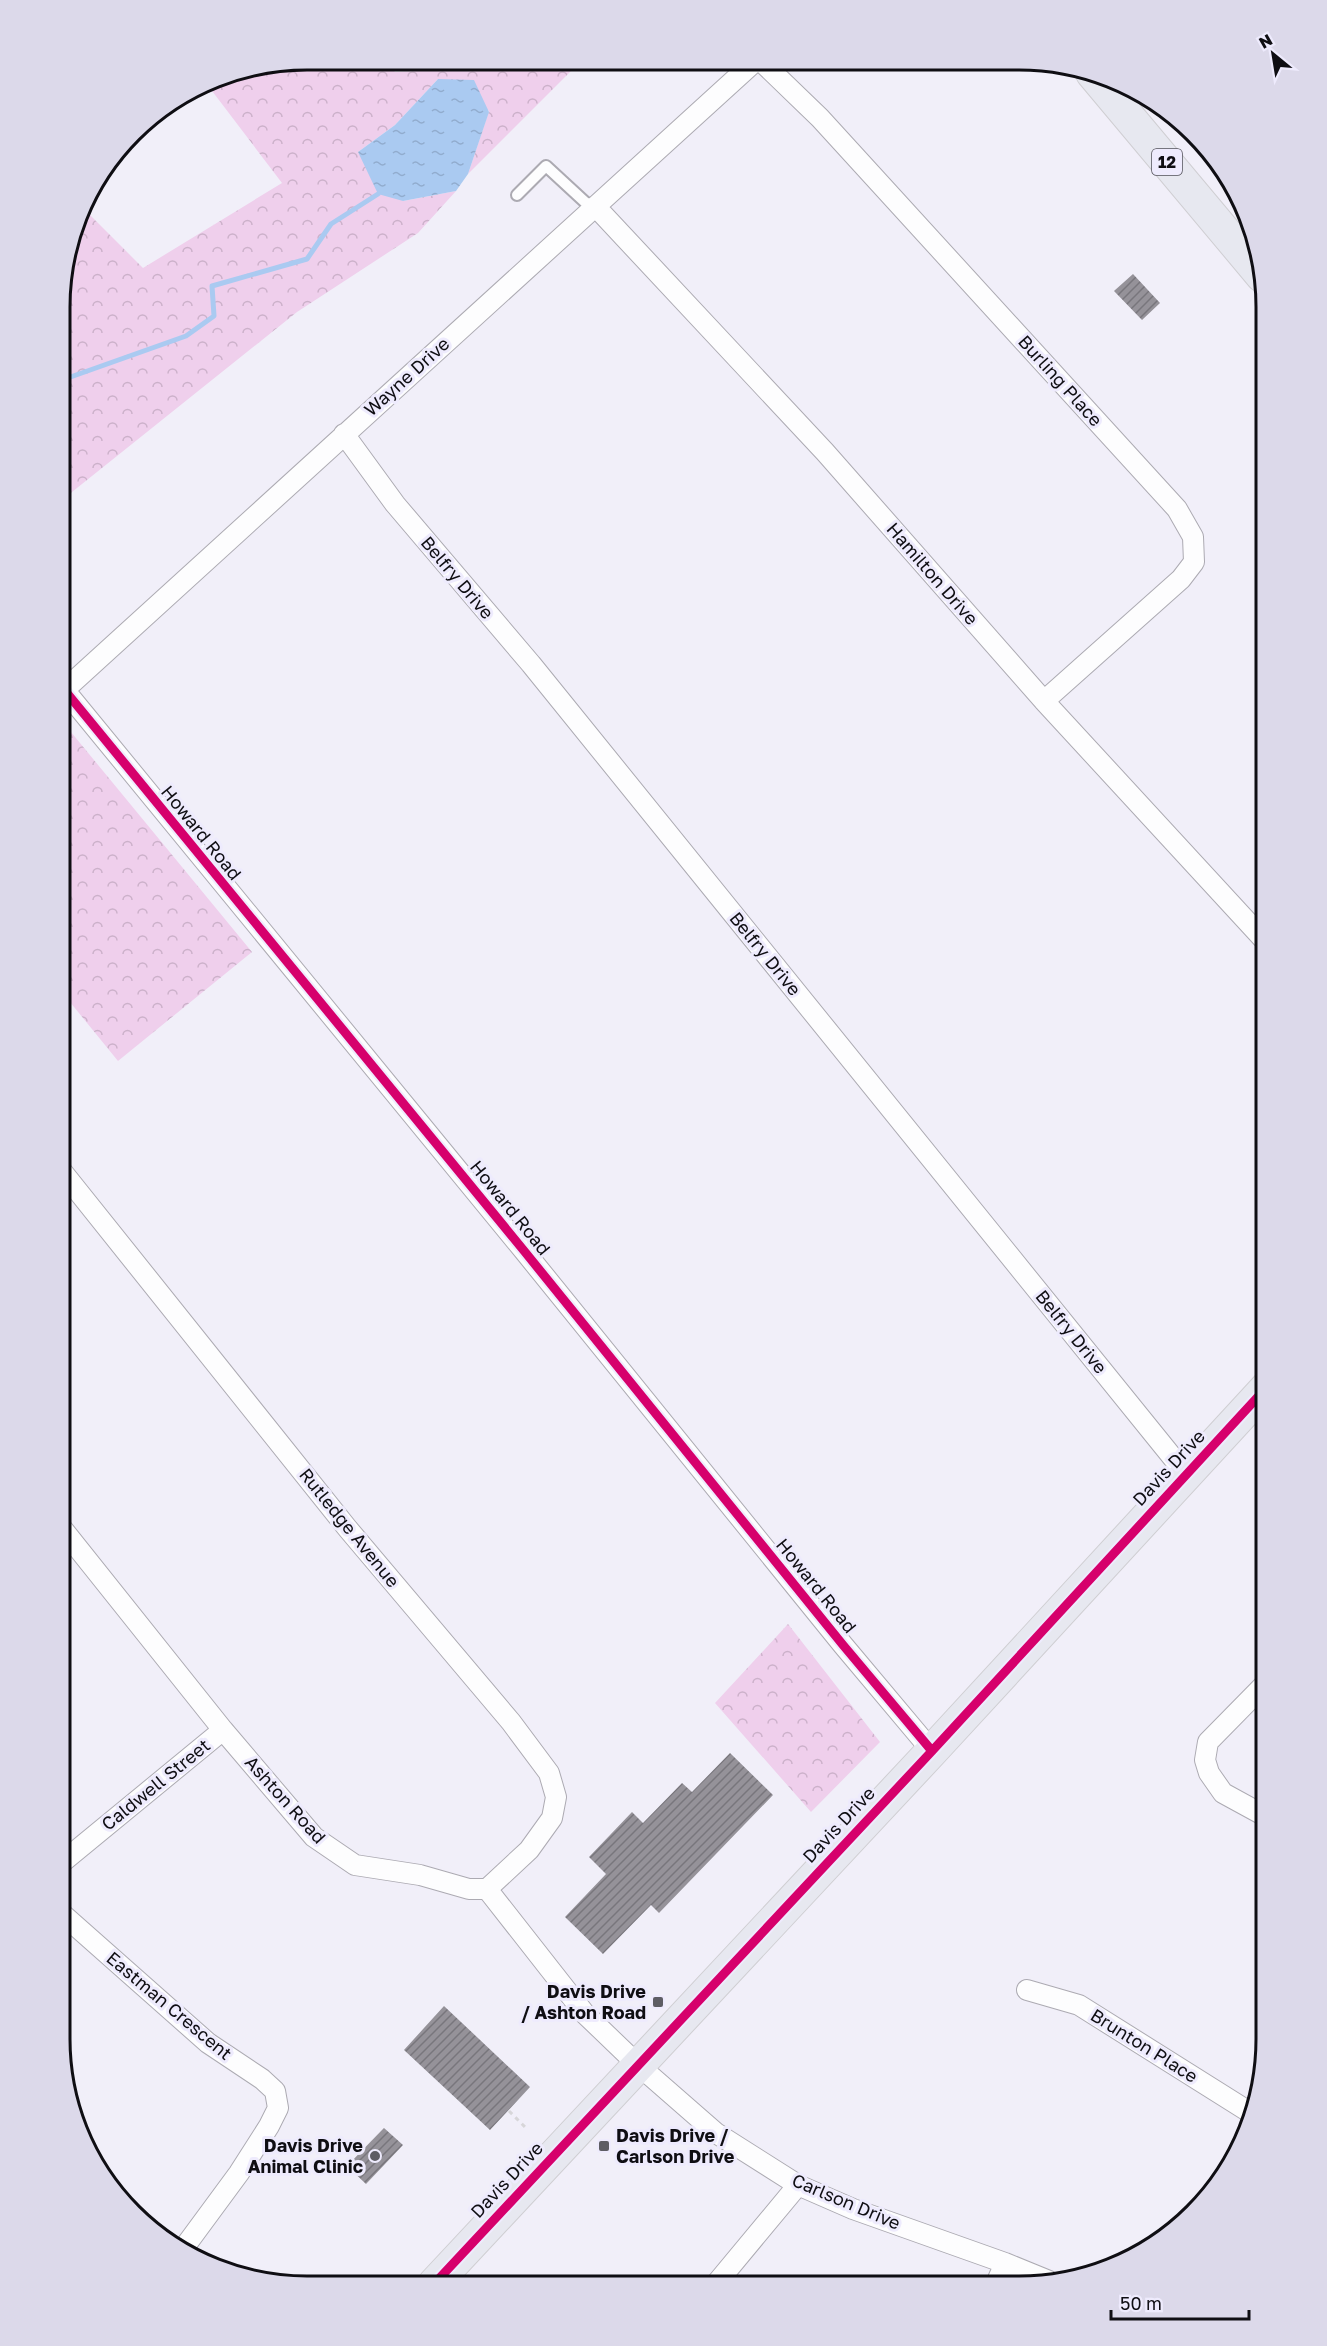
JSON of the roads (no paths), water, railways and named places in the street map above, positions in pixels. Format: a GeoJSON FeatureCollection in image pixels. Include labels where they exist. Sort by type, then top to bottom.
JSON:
{"type":"FeatureCollection","features":[{"type":"Feature","properties":{"kind":"main road","name":"12"},"geometry":{"type":"LineString","coordinates":[[1103,86],[1252,265]]}},
{"type":"Feature","properties":{"kind":"main road","name":"Davis Drive"},"geometry":{"type":"LineString","coordinates":[[441,2276],[637,2064],[932,1751],[1256,1399]]}},
{"type":"Feature","properties":{"kind":"street","name":"Wayne Drive"},"geometry":{"type":"LineString","coordinates":[[70,682],[745,70]]}},
{"type":"Feature","properties":{"kind":"street","name":"Burling Place"},"geometry":{"type":"LineString","coordinates":[[770,70],[820,118],[1177,508],[1193,537],[1194,562],[1181,579],[1044,701]]}},
{"type":"Feature","properties":{"kind":"street","name":"Hamilton Drive"},"geometry":{"type":"LineString","coordinates":[[596,207],[825,452],[1044,701],[1256,931]]}},
{"type":"Feature","properties":{"kind":"street","name":"Belfry Drive"},"geometry":{"type":"LineString","coordinates":[[344,434],[395,504],[531,664],[1186,1474]]}},
{"type":"Feature","properties":{"kind":"street","name":"Howard Road"},"geometry":{"type":"LineString","coordinates":[[70,699],[932,1751]]}},
{"type":"Feature","properties":{"kind":"street","name":"Rutledge Avenue"},"geometry":{"type":"LineString","coordinates":[[70,1181],[348,1529],[511,1722],[549,1773],[556,1797],[552,1818],[529,1850],[487,1889]]}},
{"type":"Feature","properties":{"kind":"street","name":"Ashton Road"},"geometry":{"type":"LineString","coordinates":[[70,1538],[224,1730],[314,1837],[355,1865],[420,1875],[469,1889],[487,1889]]}},
{"type":"Feature","properties":{"kind":"street"},"geometry":{"type":"LineString","coordinates":[[1256,1693],[1208,1742],[1205,1760],[1209,1773],[1223,1793],[1256,1812]]}},
{"type":"Feature","properties":{"kind":"street","name":"Caldwell Street"},"geometry":{"type":"LineString","coordinates":[[70,1855],[224,1730]]}},
{"type":"Feature","properties":{"kind":"street"},"geometry":{"type":"LineString","coordinates":[[487,1889],[585,2014],[637,2064]]}},
{"type":"Feature","properties":{"kind":"street","name":"Eastman Crescent"},"geometry":{"type":"LineString","coordinates":[[70,1921],[208,2043],[262,2079],[275,2091],[279,2108],[269,2126],[239,2173],[187,2243]]}},
{"type":"Feature","properties":{"kind":"street","name":"Brunton Place"},"geometry":{"type":"LineString","coordinates":[[1027,1990],[1079,2005],[1245,2110]]}},
{"type":"Feature","properties":{"kind":"street","name":"Carlson Drive"},"geometry":{"type":"LineString","coordinates":[[637,2064],[716,2133],[798,2185],[853,2209],[1034,2275]]}},
{"type":"Feature","properties":{"kind":"street"},"geometry":{"type":"LineString","coordinates":[[722,2276],[798,2185]]}},
{"type":"Feature","properties":{"kind":"street"},"geometry":{"type":"LineString","coordinates":[[999,2276],[1005,2263]]}},
{"type":"Feature","properties":{"kind":"lane"},"geometry":{"type":"LineString","coordinates":[[517,195],[546,166],[585,202],[596,207]]}},
{"type":"Feature","properties":{"kind":"water"},"geometry":{"type":"Polygon","coordinates":[[[438,79],[474,80],[489,112],[468,174],[456,191],[403,201],[378,194],[358,152],[395,125],[438,79]]]}},
{"type":"Feature","properties":{"kind":"waterway"},"geometry":{"type":"LineString","coordinates":[[70,377],[186,336],[214,316],[212,286],[307,259],[331,224],[378,194]]}},
{"type":"Feature","properties":{"kind":"place","name":"Davis Drive / Ashton Road"},"geometry":{"type":"Point","coordinates":[658,2002]}},
{"type":"Feature","properties":{"kind":"place","name":"Davis Drive / Carlson Drive"},"geometry":{"type":"Point","coordinates":[604,2146]}},
{"type":"Feature","properties":{"kind":"place","name":"Davis Drive Animal Clinic"},"geometry":{"type":"Point","coordinates":[375,2156]}}]}
